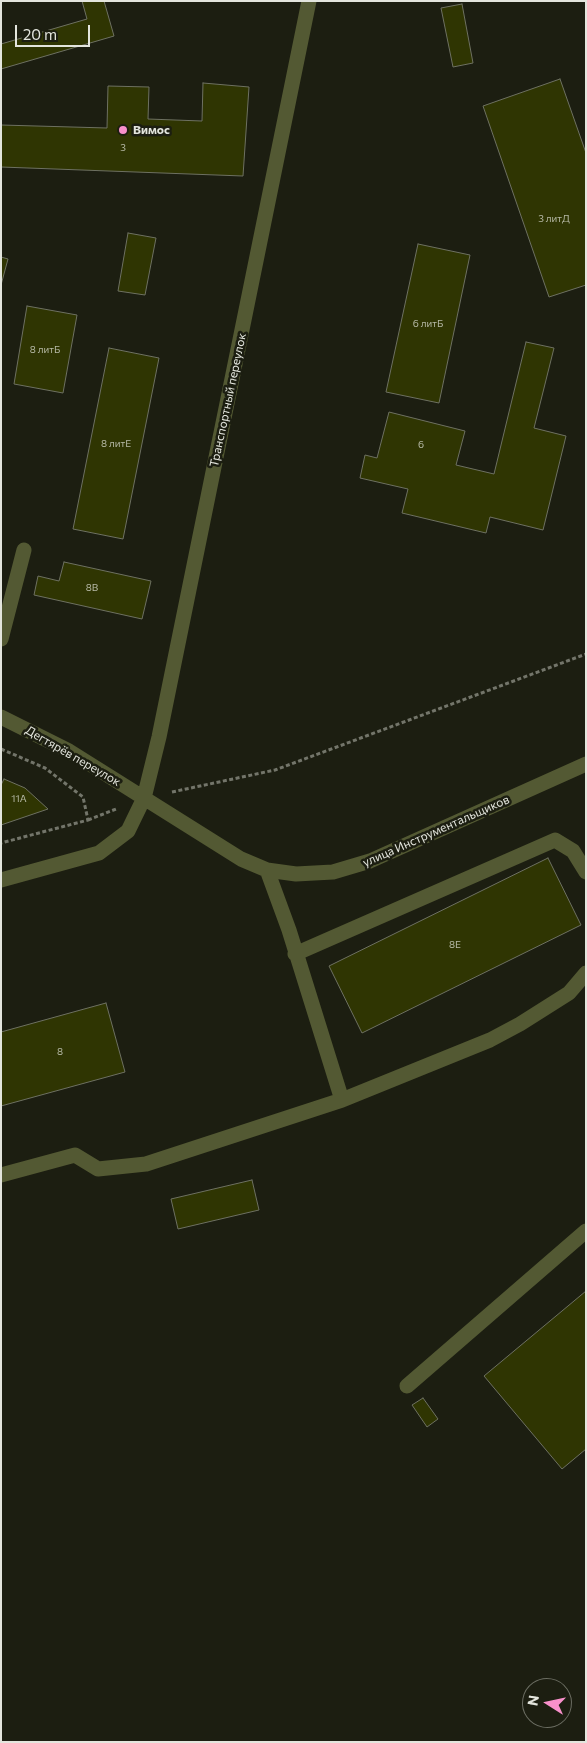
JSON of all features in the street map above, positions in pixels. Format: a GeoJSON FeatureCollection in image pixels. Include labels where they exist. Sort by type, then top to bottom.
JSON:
{"type":"FeatureCollection","features":[{"type":"Feature","properties":{"kind":"street","name":"Транспортный переулок"},"geometry":{"type":"LineString","coordinates":[[144,798],[309,1]]}},
{"type":"Feature","properties":{"kind":"street"},"geometry":{"type":"LineString","coordinates":[[1,638],[24,550]]}},
{"type":"Feature","properties":{"kind":"street","name":"Дегтярёв переулок"},"geometry":{"type":"LineString","coordinates":[[1,717],[68,751],[144,798]]}},
{"type":"Feature","properties":{"kind":"street","name":"улица Инструментальщиков"},"geometry":{"type":"LineString","coordinates":[[144,798],[241,859],[267,870],[296,874],[333,872],[370,861],[586,764]]}},
{"type":"Feature","properties":{"kind":"street"},"geometry":{"type":"LineString","coordinates":[[1,880],[99,853],[128,831],[144,798]]}},
{"type":"Feature","properties":{"kind":"street"},"geometry":{"type":"LineString","coordinates":[[295,954],[555,840],[573,851],[586,872]]}},
{"type":"Feature","properties":{"kind":"street"},"geometry":{"type":"LineString","coordinates":[[267,870],[289,930],[342,1100]]}},
{"type":"Feature","properties":{"kind":"street"},"geometry":{"type":"LineString","coordinates":[[1,1175],[75,1155],[98,1169],[146,1164],[342,1100],[490,1040],[520,1024],[569,993],[586,973]]}},
{"type":"Feature","properties":{"kind":"street"},"geometry":{"type":"LineString","coordinates":[[407,1386],[586,1231]]}},
{"type":"Feature","properties":{"kind":"path"},"geometry":{"type":"LineString","coordinates":[[144,798],[275,770],[586,654]]}},
{"type":"Feature","properties":{"kind":"path"},"geometry":{"type":"LineString","coordinates":[[1,749],[45,768],[83,797],[88,820],[1,843]]}},
{"type":"Feature","properties":{"kind":"building"},"geometry":{"type":"Polygon","coordinates":[[[82,1],[104,1],[114,36],[1,69],[1,44],[87,19],[82,1]]]}},
{"type":"Feature","properties":{"kind":"building"},"geometry":{"type":"Polygon","coordinates":[[[462,4],[473,63],[453,67],[441,8],[462,4]]]}},
{"type":"Feature","properties":{"kind":"building"},"geometry":{"type":"Polygon","coordinates":[[[560,79],[586,153],[586,285],[549,297],[483,106],[560,79]]]}},
{"type":"Feature","properties":{"kind":"building"},"geometry":{"type":"Polygon","coordinates":[[[203,83],[249,87],[243,176],[1,167],[1,125],[107,128],[108,86],[149,87],[148,119],[202,121],[203,83]]]}},
{"type":"Feature","properties":{"kind":"building"},"geometry":{"type":"Polygon","coordinates":[[[128,233],[156,238],[145,295],[118,291],[128,233]]]}},
{"type":"Feature","properties":{"kind":"building"},"geometry":{"type":"Polygon","coordinates":[[[418,244],[470,255],[439,403],[386,392],[418,244]]]}},
{"type":"Feature","properties":{"kind":"building"},"geometry":{"type":"Polygon","coordinates":[[[1,257],[8,259],[1,285],[1,257]]]}},
{"type":"Feature","properties":{"kind":"building"},"geometry":{"type":"Polygon","coordinates":[[[27,306],[77,315],[63,393],[14,384],[27,306]]]}},
{"type":"Feature","properties":{"kind":"building"},"geometry":{"type":"Polygon","coordinates":[[[526,342],[554,348],[534,428],[566,436],[543,530],[490,517],[486,533],[402,513],[408,489],[360,478],[365,455],[377,458],[389,412],[465,431],[456,465],[494,474],[526,342]]]}},
{"type":"Feature","properties":{"kind":"building"},"geometry":{"type":"Polygon","coordinates":[[[109,348],[159,358],[123,539],[73,529],[109,348]]]}},
{"type":"Feature","properties":{"kind":"building"},"geometry":{"type":"Polygon","coordinates":[[[64,562],[151,581],[142,619],[34,595],[38,576],[59,581],[64,562]]]}},
{"type":"Feature","properties":{"kind":"building"},"geometry":{"type":"Polygon","coordinates":[[[4,779],[25,788],[48,809],[1,825],[1,785],[4,779]]]}},
{"type":"Feature","properties":{"kind":"building"},"geometry":{"type":"Polygon","coordinates":[[[548,858],[581,925],[362,1033],[329,966],[548,858]]]}},
{"type":"Feature","properties":{"kind":"building"},"geometry":{"type":"Polygon","coordinates":[[[106,1003],[125,1072],[1,1106],[1,1032],[106,1003]]]}},
{"type":"Feature","properties":{"kind":"building"},"geometry":{"type":"Polygon","coordinates":[[[252,1180],[259,1210],[178,1229],[171,1199],[252,1180]]]}},
{"type":"Feature","properties":{"kind":"building"},"geometry":{"type":"Polygon","coordinates":[[[586,1291],[586,1449],[562,1469],[484,1376],[586,1291]]]}},
{"type":"Feature","properties":{"kind":"building"},"geometry":{"type":"Polygon","coordinates":[[[423,1398],[438,1419],[427,1427],[412,1405],[423,1398]]]}},
{"type":"Feature","properties":{"kind":"place","name":"Вимос"},"geometry":{"type":"Point","coordinates":[123,130]}}]}
